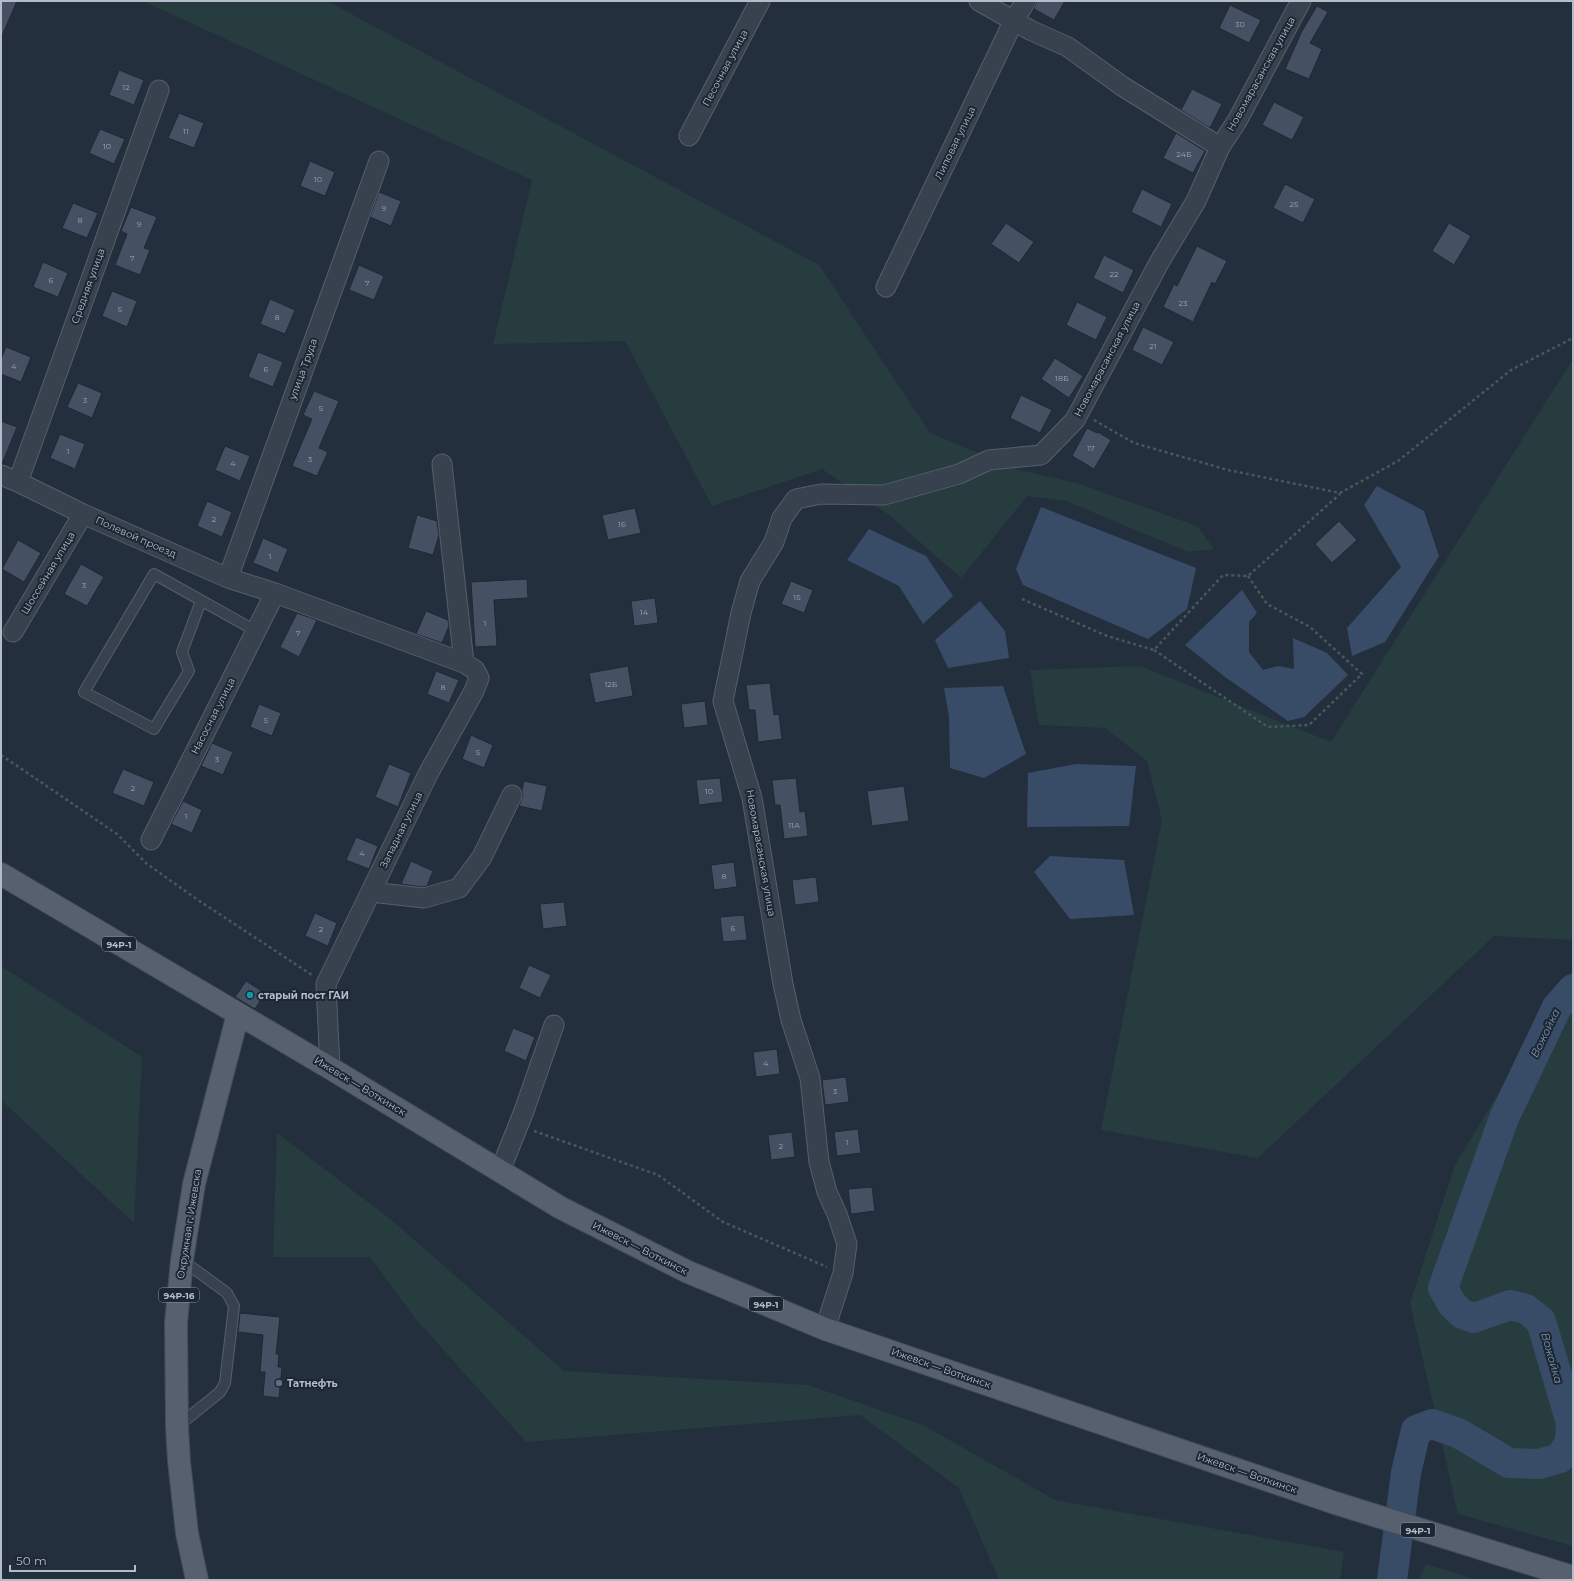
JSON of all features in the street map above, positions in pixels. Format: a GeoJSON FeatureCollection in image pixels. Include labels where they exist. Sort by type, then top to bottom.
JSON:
{"type":"FeatureCollection","features":[{"type":"Feature","properties":{"kind":"main road","name":"Ижевск — Воткинск"},"geometry":{"type":"LineString","coordinates":[[1,874],[330,1068],[561,1208],[688,1272],[825,1329],[1335,1504],[1573,1577]]}},
{"type":"Feature","properties":{"kind":"main road","name":"Окружная г. Ижевска"},"geometry":{"type":"LineString","coordinates":[[197,1580],[187,1533],[179,1461],[177,1427],[176,1323],[182,1260],[194,1184],[238,1014]]}},
{"type":"Feature","properties":{"kind":"street","name":"Песочная улица"},"geometry":{"type":"LineString","coordinates":[[689,136],[760,1]]}},
{"type":"Feature","properties":{"kind":"street"},"geometry":{"type":"LineString","coordinates":[[979,1],[1030,30],[1068,47],[1122,86],[1220,147]]}},
{"type":"Feature","properties":{"kind":"street","name":"Липовая улица"},"geometry":{"type":"LineString","coordinates":[[886,287],[1014,20],[1026,1]]}},
{"type":"Feature","properties":{"kind":"street","name":"Новомарасанская улица"},"geometry":{"type":"LineString","coordinates":[[825,1329],[843,1273],[847,1244],[837,1214],[827,1192],[819,1162],[810,1078],[791,1020],[783,984],[752,798],[723,701],[741,613],[750,581],[774,542],[782,518],[796,499],[821,494],[884,495],[959,474],[989,460],[1041,455],[1075,420],[1160,261],[1196,201],[1220,147],[1237,121],[1301,1]]}},
{"type":"Feature","properties":{"kind":"street","name":"Средняя улица"},"geometry":{"type":"LineString","coordinates":[[9,478],[159,90]]}},
{"type":"Feature","properties":{"kind":"street","name":"улица Труда"},"geometry":{"type":"LineString","coordinates":[[228,578],[379,161]]}},
{"type":"Feature","properties":{"kind":"street"},"geometry":{"type":"LineString","coordinates":[[442,464],[464,663]]}},
{"type":"Feature","properties":{"kind":"street","name":"Полевой проезд"},"geometry":{"type":"LineString","coordinates":[[9,478],[83,514],[228,578],[275,593],[464,663]]}},
{"type":"Feature","properties":{"kind":"street","name":"Шоссейная улица"},"geometry":{"type":"LineString","coordinates":[[13,632],[83,514]]}},
{"type":"Feature","properties":{"kind":"street","name":"Насосная улица"},"geometry":{"type":"LineString","coordinates":[[151,840],[275,593]]}},
{"type":"Feature","properties":{"kind":"street","name":"Западная улица"},"geometry":{"type":"LineString","coordinates":[[326,984],[428,774],[474,691],[479,678],[475,670],[464,663]]}},
{"type":"Feature","properties":{"kind":"street"},"geometry":{"type":"LineString","coordinates":[[371,892],[424,898],[459,888],[482,857],[512,795]]}},
{"type":"Feature","properties":{"kind":"street"},"geometry":{"type":"LineString","coordinates":[[326,984],[330,1068]]}},
{"type":"Feature","properties":{"kind":"street"},"geometry":{"type":"LineString","coordinates":[[500,1171],[519,1125],[554,1025]]}},
{"type":"Feature","properties":{"kind":"lane"},"geometry":{"type":"LineString","coordinates":[[201,601],[182,652],[189,671],[154,729],[84,692],[154,574],[256,631]]}},
{"type":"Feature","properties":{"kind":"lane"},"geometry":{"type":"LineString","coordinates":[[177,1427],[220,1392],[225,1383],[234,1306],[227,1293],[182,1260]]}},
{"type":"Feature","properties":{"kind":"path"},"geometry":{"type":"LineString","coordinates":[[1154,650],[1223,575],[1248,576],[1340,493],[1398,461],[1511,370],[1573,338]]}},
{"type":"Feature","properties":{"kind":"path"},"geometry":{"type":"LineString","coordinates":[[1079,411],[1134,443],[1228,470],[1340,493]]}},
{"type":"Feature","properties":{"kind":"path"},"geometry":{"type":"LineString","coordinates":[[1022,600],[1107,636],[1154,650],[1268,727],[1309,725],[1362,674],[1310,626],[1267,604],[1248,576]]}},
{"type":"Feature","properties":{"kind":"path"},"geometry":{"type":"LineString","coordinates":[[1,755],[117,834],[146,863],[195,898],[326,984]]}},
{"type":"Feature","properties":{"kind":"path"},"geometry":{"type":"LineString","coordinates":[[519,1125],[658,1175],[723,1222],[802,1257],[843,1273]]}},
{"type":"Feature","properties":{"kind":"green space"},"geometry":{"type":"Polygon","coordinates":[[[143,1],[327,1],[819,265],[930,433],[1019,470],[1077,483],[1197,526],[1214,549],[1188,552],[1066,501],[1027,496],[961,578],[889,515],[822,469],[712,506],[625,341],[493,344],[532,180],[143,1]]]}},
{"type":"Feature","properties":{"kind":"green space"},"geometry":{"type":"Polygon","coordinates":[[[1573,359],[1573,940],[1494,936],[1258,1158],[1101,1130],[1162,820],[1147,761],[1105,728],[1039,725],[1030,670],[1140,666],[1331,742],[1573,359]]]}},
{"type":"Feature","properties":{"kind":"green space"},"geometry":{"type":"Polygon","coordinates":[[[1,966],[142,1057],[134,1223],[1,1100],[1,966]]]}},
{"type":"Feature","properties":{"kind":"green space"},"geometry":{"type":"Polygon","coordinates":[[[1573,969],[1573,1546],[1458,1514],[1410,1303],[1455,1165],[1573,969]]]}},
{"type":"Feature","properties":{"kind":"green space"},"geometry":{"type":"Polygon","coordinates":[[[277,1133],[389,1218],[564,1371],[808,1385],[923,1425],[1055,1500],[1344,1552],[1340,1580],[999,1580],[959,1488],[860,1415],[526,1442],[415,1318],[370,1257],[273,1257],[277,1133]]]}},
{"type":"Feature","properties":{"kind":"green space"},"geometry":{"type":"Polygon","coordinates":[[[1426,1564],[1477,1580],[1419,1580],[1426,1564]]]}},
{"type":"Feature","properties":{"kind":"water"},"geometry":{"type":"Polygon","coordinates":[[[1377,486],[1424,511],[1439,556],[1385,642],[1352,656],[1347,628],[1401,567],[1364,505],[1377,486]]]}},
{"type":"Feature","properties":{"kind":"water"},"geometry":{"type":"Polygon","coordinates":[[[1041,507],[1196,568],[1187,609],[1148,639],[1023,585],[1016,569],[1041,507]]]}},
{"type":"Feature","properties":{"kind":"water"},"geometry":{"type":"Polygon","coordinates":[[[869,529],[926,556],[953,596],[923,624],[899,586],[847,560],[869,529]]]}},
{"type":"Feature","properties":{"kind":"water"},"geometry":{"type":"Polygon","coordinates":[[[1242,590],[1257,613],[1249,622],[1249,652],[1263,670],[1278,666],[1294,669],[1293,638],[1327,653],[1348,675],[1304,717],[1288,721],[1225,677],[1185,645],[1242,590]]]}},
{"type":"Feature","properties":{"kind":"water"},"geometry":{"type":"Polygon","coordinates":[[[980,601],[1005,631],[1009,658],[948,668],[935,640],[980,601]]]}},
{"type":"Feature","properties":{"kind":"water"},"geometry":{"type":"Polygon","coordinates":[[[1003,686],[1026,754],[984,778],[950,768],[949,716],[944,688],[1003,686]]]}},
{"type":"Feature","properties":{"kind":"water"},"geometry":{"type":"Polygon","coordinates":[[[1076,764],[1136,766],[1129,826],[1027,827],[1028,773],[1076,764]]]}},
{"type":"Feature","properties":{"kind":"water"},"geometry":{"type":"Polygon","coordinates":[[[1050,856],[1124,860],[1134,915],[1070,919],[1034,872],[1050,856]]]}},
{"type":"Feature","properties":{"kind":"building"},"geometry":{"type":"Polygon","coordinates":[[[1,1],[17,1],[1,38],[1,1]]]}},
{"type":"Feature","properties":{"kind":"building"},"geometry":{"type":"Polygon","coordinates":[[[1037,1],[1065,1],[1054,20],[1034,9],[1037,1]]]}},
{"type":"Feature","properties":{"kind":"building"},"geometry":{"type":"Polygon","coordinates":[[[1230,5],[1261,20],[1249,43],[1219,28],[1230,5]]]}},
{"type":"Feature","properties":{"kind":"building"},"geometry":{"type":"Polygon","coordinates":[[[1317,6],[1328,12],[1310,43],[1322,49],[1309,79],[1285,69],[1302,31],[1317,6]]]}},
{"type":"Feature","properties":{"kind":"building"},"geometry":{"type":"Polygon","coordinates":[[[119,70],[144,80],[134,105],[109,95],[119,70]]]}},
{"type":"Feature","properties":{"kind":"building"},"geometry":{"type":"Polygon","coordinates":[[[1192,89],[1222,104],[1210,128],[1181,110],[1192,89]]]}},
{"type":"Feature","properties":{"kind":"building"},"geometry":{"type":"Polygon","coordinates":[[[1274,102],[1304,117],[1292,140],[1262,125],[1274,102]]]}},
{"type":"Feature","properties":{"kind":"building"},"geometry":{"type":"Polygon","coordinates":[[[179,113],[204,123],[194,148],[168,138],[179,113]]]}},
{"type":"Feature","properties":{"kind":"building"},"geometry":{"type":"Polygon","coordinates":[[[100,129],[125,139],[114,164],[89,153],[100,129]]]}},
{"type":"Feature","properties":{"kind":"building"},"geometry":{"type":"Polygon","coordinates":[[[1176,133],[1205,151],[1193,173],[1163,158],[1176,133]]]}},
{"type":"Feature","properties":{"kind":"building"},"geometry":{"type":"Polygon","coordinates":[[[310,161],[335,172],[325,196],[300,186],[310,161]]]}},
{"type":"Feature","properties":{"kind":"building"},"geometry":{"type":"Polygon","coordinates":[[[1285,184],[1315,199],[1303,223],[1273,208],[1285,184]]]}},
{"type":"Feature","properties":{"kind":"building"},"geometry":{"type":"Polygon","coordinates":[[[1142,189],[1172,204],[1161,227],[1131,212],[1142,189]]]}},
{"type":"Feature","properties":{"kind":"building"},"geometry":{"type":"Polygon","coordinates":[[[379,192],[401,201],[391,226],[370,217],[379,192]]]}},
{"type":"Feature","properties":{"kind":"building"},"geometry":{"type":"Polygon","coordinates":[[[73,203],[98,213],[87,238],[62,228],[73,203]]]}},
{"type":"Feature","properties":{"kind":"building"},"geometry":{"type":"Polygon","coordinates":[[[131,207],[157,217],[144,248],[150,250],[140,275],[115,265],[127,234],[121,231],[131,207]]]}},
{"type":"Feature","properties":{"kind":"building"},"geometry":{"type":"Polygon","coordinates":[[[1006,223],[1034,242],[1019,263],[991,244],[1006,223]]]}},
{"type":"Feature","properties":{"kind":"building"},"geometry":{"type":"Polygon","coordinates":[[[1449,223],[1471,236],[1454,265],[1432,251],[1449,223]]]}},
{"type":"Feature","properties":{"kind":"building"},"geometry":{"type":"Polygon","coordinates":[[[1197,246],[1227,261],[1215,284],[1212,282],[1193,322],[1163,307],[1174,284],[1177,286],[1197,246]]]}},
{"type":"Feature","properties":{"kind":"building"},"geometry":{"type":"Polygon","coordinates":[[[1104,255],[1134,270],[1123,293],[1093,278],[1104,255]]]}},
{"type":"Feature","properties":{"kind":"building"},"geometry":{"type":"Polygon","coordinates":[[[43,262],[68,273],[58,297],[33,287],[43,262]]]}},
{"type":"Feature","properties":{"kind":"building"},"geometry":{"type":"Polygon","coordinates":[[[359,265],[384,276],[374,300],[349,290],[359,265]]]}},
{"type":"Feature","properties":{"kind":"building"},"geometry":{"type":"Polygon","coordinates":[[[112,291],[137,301],[127,327],[102,316],[112,291]]]}},
{"type":"Feature","properties":{"kind":"building"},"geometry":{"type":"Polygon","coordinates":[[[270,299],[295,310],[285,334],[260,324],[270,299]]]}},
{"type":"Feature","properties":{"kind":"building"},"geometry":{"type":"Polygon","coordinates":[[[1077,302],[1107,317],[1096,340],[1066,325],[1077,302]]]}},
{"type":"Feature","properties":{"kind":"building"},"geometry":{"type":"Polygon","coordinates":[[[1143,327],[1174,342],[1162,365],[1132,350],[1143,327]]]}},
{"type":"Feature","properties":{"kind":"building"},"geometry":{"type":"Polygon","coordinates":[[[6,347],[31,357],[21,382],[1,374],[1,359],[6,347]]]}},
{"type":"Feature","properties":{"kind":"building"},"geometry":{"type":"Polygon","coordinates":[[[258,352],[283,362],[273,387],[248,377],[258,352]]]}},
{"type":"Feature","properties":{"kind":"building"},"geometry":{"type":"Polygon","coordinates":[[[1055,358],[1083,376],[1069,398],[1041,379],[1055,358]]]}},
{"type":"Feature","properties":{"kind":"building"},"geometry":{"type":"Polygon","coordinates":[[[78,383],[102,393],[92,418],[67,407],[78,383]]]}},
{"type":"Feature","properties":{"kind":"building"},"geometry":{"type":"Polygon","coordinates":[[[314,391],[339,401],[319,448],[328,452],[317,476],[292,466],[312,419],[303,415],[314,391]]]}},
{"type":"Feature","properties":{"kind":"building"},"geometry":{"type":"Polygon","coordinates":[[[1021,395],[1052,410],[1040,433],[1010,418],[1021,395]]]}},
{"type":"Feature","properties":{"kind":"building"},"geometry":{"type":"Polygon","coordinates":[[[1,421],[17,427],[2,464],[1,464],[1,421]]]}},
{"type":"Feature","properties":{"kind":"building"},"geometry":{"type":"Polygon","coordinates":[[[1087,428],[1097,433],[1098,432],[1111,440],[1094,469],[1072,456],[1087,428]]]}},
{"type":"Feature","properties":{"kind":"building"},"geometry":{"type":"Polygon","coordinates":[[[60,434],[85,444],[75,469],[50,458],[60,434]]]}},
{"type":"Feature","properties":{"kind":"building"},"geometry":{"type":"Polygon","coordinates":[[[225,446],[250,456],[240,481],[215,470],[225,446]]]}},
{"type":"Feature","properties":{"kind":"building"},"geometry":{"type":"Polygon","coordinates":[[[207,501],[232,512],[222,537],[197,526],[207,501]]]}},
{"type":"Feature","properties":{"kind":"building"},"geometry":{"type":"Polygon","coordinates":[[[635,508],[641,533],[608,540],[602,515],[635,508]]]}},
{"type":"Feature","properties":{"kind":"building"},"geometry":{"type":"Polygon","coordinates":[[[417,515],[437,521],[439,535],[433,555],[408,548],[417,515]]]}},
{"type":"Feature","properties":{"kind":"building"},"geometry":{"type":"Polygon","coordinates":[[[1339,521],[1357,540],[1332,563],[1315,544],[1339,521]]]}},
{"type":"Feature","properties":{"kind":"building"},"geometry":{"type":"Polygon","coordinates":[[[263,538],[288,549],[278,573],[253,563],[263,538]]]}},
{"type":"Feature","properties":{"kind":"building"},"geometry":{"type":"Polygon","coordinates":[[[18,540],[41,553],[24,582],[2,569],[18,540]]]}},
{"type":"Feature","properties":{"kind":"building"},"geometry":{"type":"Polygon","coordinates":[[[81,564],[104,577],[87,606],[64,594],[81,564]]]}},
{"type":"Feature","properties":{"kind":"building"},"geometry":{"type":"Polygon","coordinates":[[[527,579],[528,598],[494,600],[497,646],[475,647],[471,582],[527,579]]]}},
{"type":"Feature","properties":{"kind":"building"},"geometry":{"type":"Polygon","coordinates":[[[791,581],[813,590],[804,613],[781,604],[791,581]]]}},
{"type":"Feature","properties":{"kind":"building"},"geometry":{"type":"Polygon","coordinates":[[[655,598],[658,623],[634,626],[631,601],[655,598]]]}},
{"type":"Feature","properties":{"kind":"building"},"geometry":{"type":"Polygon","coordinates":[[[426,611],[448,620],[449,626],[442,643],[416,634],[426,611]]]}},
{"type":"Feature","properties":{"kind":"building"},"geometry":{"type":"Polygon","coordinates":[[[297,613],[317,620],[299,657],[280,647],[297,613]]]}},
{"type":"Feature","properties":{"kind":"building"},"geometry":{"type":"Polygon","coordinates":[[[628,666],[633,696],[595,703],[589,673],[628,666]]]}},
{"type":"Feature","properties":{"kind":"building"},"geometry":{"type":"Polygon","coordinates":[[[436,671],[459,680],[449,703],[427,694],[436,671]]]}},
{"type":"Feature","properties":{"kind":"building"},"geometry":{"type":"Polygon","coordinates":[[[770,683],[774,715],[779,714],[782,739],[758,742],[755,710],[749,710],[746,685],[770,683]]]}},
{"type":"Feature","properties":{"kind":"building"},"geometry":{"type":"Polygon","coordinates":[[[705,701],[708,725],[684,728],[681,704],[705,701]]]}},
{"type":"Feature","properties":{"kind":"building"},"geometry":{"type":"Polygon","coordinates":[[[259,704],[281,713],[272,736],[250,727],[259,704]]]}},
{"type":"Feature","properties":{"kind":"building"},"geometry":{"type":"Polygon","coordinates":[[[471,735],[493,745],[484,768],[462,759],[471,735]]]}},
{"type":"Feature","properties":{"kind":"building"},"geometry":{"type":"Polygon","coordinates":[[[212,743],[233,752],[223,775],[201,766],[212,743]]]}},
{"type":"Feature","properties":{"kind":"building"},"geometry":{"type":"Polygon","coordinates":[[[389,764],[411,773],[398,807],[375,797],[389,764]]]}},
{"type":"Feature","properties":{"kind":"building"},"geometry":{"type":"Polygon","coordinates":[[[123,769],[154,782],[144,806],[112,793],[123,769]]]}},
{"type":"Feature","properties":{"kind":"building"},"geometry":{"type":"Polygon","coordinates":[[[720,778],[723,802],[699,805],[696,780],[720,778]]]}},
{"type":"Feature","properties":{"kind":"building"},"geometry":{"type":"Polygon","coordinates":[[[796,778],[800,812],[805,811],[808,836],[784,839],[780,805],[775,805],[772,780],[796,778]]]}},
{"type":"Feature","properties":{"kind":"building"},"geometry":{"type":"Polygon","coordinates":[[[524,781],[547,786],[542,811],[519,806],[523,795],[522,790],[524,781]]]}},
{"type":"Feature","properties":{"kind":"building"},"geometry":{"type":"Polygon","coordinates":[[[904,786],[909,821],[872,826],[867,791],[904,786]]]}},
{"type":"Feature","properties":{"kind":"building"},"geometry":{"type":"Polygon","coordinates":[[[183,801],[202,810],[192,833],[171,824],[183,801]]]}},
{"type":"Feature","properties":{"kind":"building"},"geometry":{"type":"Polygon","coordinates":[[[356,837],[378,846],[369,869],[346,860],[356,837]]]}},
{"type":"Feature","properties":{"kind":"building"},"geometry":{"type":"Polygon","coordinates":[[[411,861],[433,871],[427,886],[423,887],[401,884],[411,861]]]}},
{"type":"Feature","properties":{"kind":"building"},"geometry":{"type":"Polygon","coordinates":[[[734,862],[737,887],[714,890],[711,865],[734,862]]]}},
{"type":"Feature","properties":{"kind":"building"},"geometry":{"type":"Polygon","coordinates":[[[816,877],[819,902],[795,905],[792,880],[816,877]]]}},
{"type":"Feature","properties":{"kind":"building"},"geometry":{"type":"Polygon","coordinates":[[[564,902],[567,926],[543,929],[540,904],[564,902]]]}},
{"type":"Feature","properties":{"kind":"building"},"geometry":{"type":"Polygon","coordinates":[[[315,913],[337,923],[328,946],[305,936],[315,913]]]}},
{"type":"Feature","properties":{"kind":"building"},"geometry":{"type":"Polygon","coordinates":[[[744,915],[747,940],[723,942],[720,917],[744,915]]]}},
{"type":"Feature","properties":{"kind":"building"},"geometry":{"type":"Polygon","coordinates":[[[529,965],[551,975],[540,998],[519,988],[529,965]]]}},
{"type":"Feature","properties":{"kind":"building","name":"старый пост ГАИ"},"geometry":{"type":"Polygon","coordinates":[[[246,981],[265,993],[255,1009],[235,997],[246,981]]]}},
{"type":"Feature","properties":{"kind":"building"},"geometry":{"type":"Polygon","coordinates":[[[513,1028],[535,1037],[526,1061],[504,1051],[513,1028]]]}},
{"type":"Feature","properties":{"kind":"building"},"geometry":{"type":"Polygon","coordinates":[[[777,1049],[780,1074],[756,1077],[753,1052],[777,1049]]]}},
{"type":"Feature","properties":{"kind":"building"},"geometry":{"type":"Polygon","coordinates":[[[846,1077],[849,1102],[825,1105],[822,1080],[846,1077]]]}},
{"type":"Feature","properties":{"kind":"building"},"geometry":{"type":"Polygon","coordinates":[[[858,1129],[861,1153],[837,1156],[834,1132],[858,1129]]]}},
{"type":"Feature","properties":{"kind":"building"},"geometry":{"type":"Polygon","coordinates":[[[792,1132],[795,1157],[771,1160],[768,1135],[792,1132]]]}},
{"type":"Feature","properties":{"kind":"building"},"geometry":{"type":"Polygon","coordinates":[[[872,1187],[875,1211],[851,1214],[848,1189],[872,1187]]]}},
{"type":"Feature","properties":{"kind":"building"},"geometry":{"type":"Polygon","coordinates":[[[240,1313],[280,1317],[276,1354],[279,1354],[278,1367],[282,1367],[279,1398],[263,1396],[265,1372],[260,1372],[263,1335],[238,1332],[240,1313]]]}},
{"type":"Feature","properties":{"kind":"waterway","name":"Вожойка"},"geometry":{"type":"LineString","coordinates":[[1392,1580],[1406,1473],[1416,1430],[1432,1424],[1458,1433],[1509,1463],[1539,1464],[1560,1458],[1570,1442],[1571,1423],[1541,1321],[1526,1309],[1510,1305],[1474,1318],[1462,1314],[1452,1304],[1443,1288],[1504,1118],[1557,1007],[1573,989]]}},
{"type":"Feature","properties":{"kind":"place","name":"старый пост ГАИ"},"geometry":{"type":"Point","coordinates":[250,995]}},
{"type":"Feature","properties":{"kind":"place","name":"Татнефть"},"geometry":{"type":"Point","coordinates":[279,1383]}}]}
